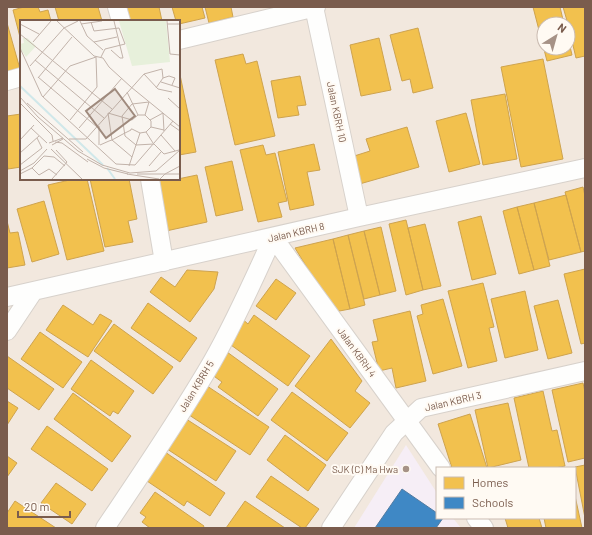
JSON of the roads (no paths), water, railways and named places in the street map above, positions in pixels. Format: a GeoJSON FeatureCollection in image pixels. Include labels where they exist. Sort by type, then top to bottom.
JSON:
{"type":"FeatureCollection","features":[{"type":"Feature","properties":{"kind":"street"},"geometry":{"type":"LineString","coordinates":[[117,7],[121,20]]}},
{"type":"Feature","properties":{"kind":"street"},"geometry":{"type":"LineString","coordinates":[[180,40],[315,7]]}},
{"type":"Feature","properties":{"kind":"street","name":"Jalan KBRH 10"},"geometry":{"type":"LineString","coordinates":[[315,7],[359,217]]}},
{"type":"Feature","properties":{"kind":"street"},"geometry":{"type":"LineString","coordinates":[[7,81],[20,77]]}},
{"type":"Feature","properties":{"kind":"street","name":"Jalan KBRH 8"},"geometry":{"type":"LineString","coordinates":[[7,297],[273,236],[585,168]]}},
{"type":"Feature","properties":{"kind":"street"},"geometry":{"type":"LineString","coordinates":[[150,180],[164,262]]}},
{"type":"Feature","properties":{"kind":"street","name":"Jalan KBRH 4"},"geometry":{"type":"LineString","coordinates":[[273,236],[440,467]]}},
{"type":"Feature","properties":{"kind":"street","name":"Jalan KBRH 5"},"geometry":{"type":"LineString","coordinates":[[105,528],[163,442],[212,361],[247,294],[273,236]]}},
{"type":"Feature","properties":{"kind":"street"},"geometry":{"type":"LineString","coordinates":[[7,331],[33,292]]}},
{"type":"Feature","properties":{"kind":"street","name":"Jalan KBRH 3"},"geometry":{"type":"LineString","coordinates":[[331,528],[394,433],[421,408],[585,371]]}},
{"type":"Feature","properties":{"kind":"street"},"geometry":{"type":"LineString","coordinates":[[477,519],[484,528]]}},
{"type":"Feature","properties":{"kind":"place","name":"SJK (C) Ma Hwa"},"geometry":{"type":"Point","coordinates":[406,469]}}]}
